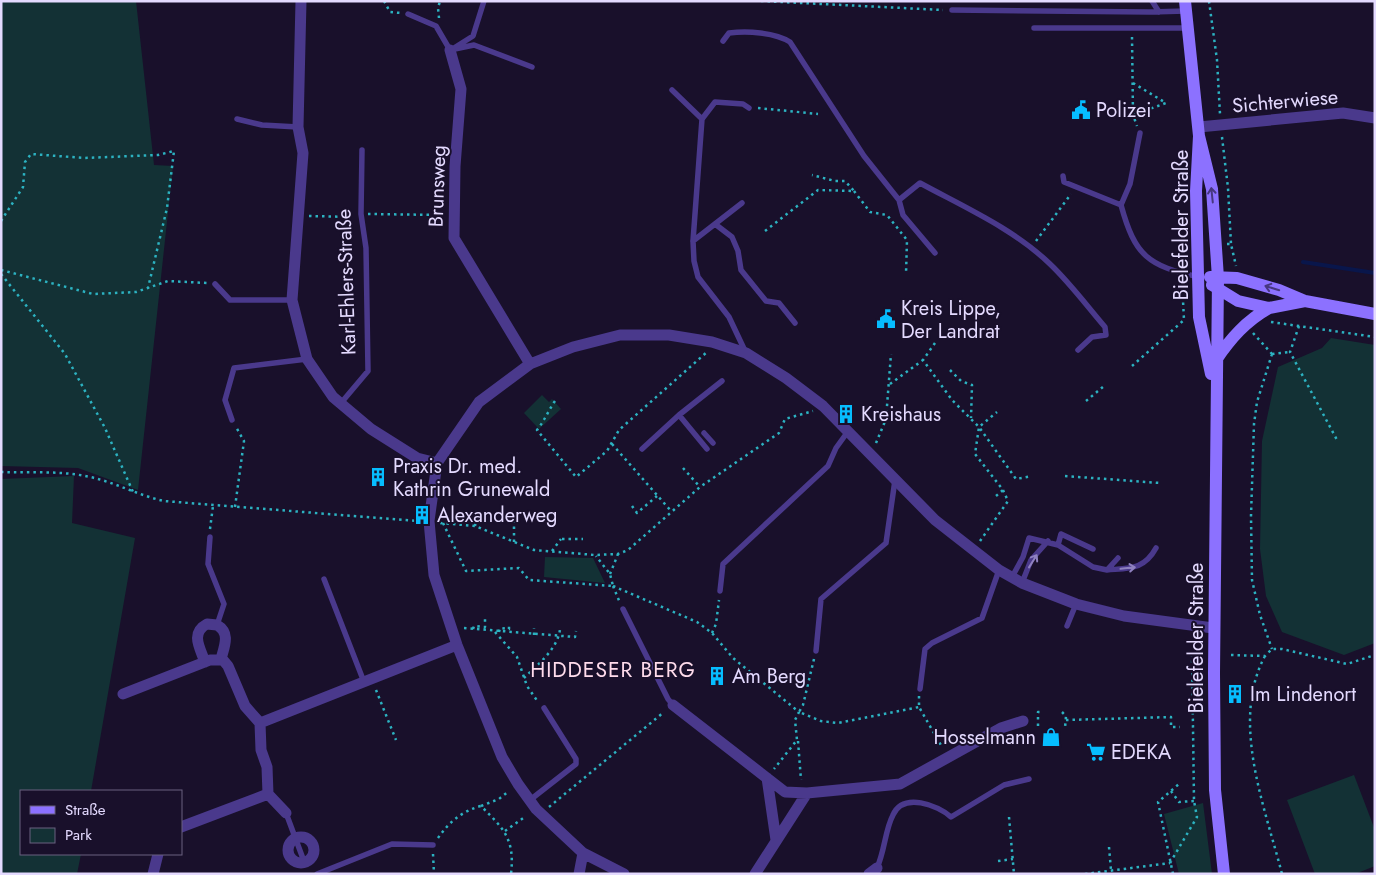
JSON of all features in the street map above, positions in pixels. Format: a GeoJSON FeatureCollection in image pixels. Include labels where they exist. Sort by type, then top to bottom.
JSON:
{"type":"FeatureCollection","features":[{"type":"Feature","properties":{"kind":"main road","name":"Bielefelder Straße"},"geometry":{"type":"LineString","coordinates":[[1185,6],[1199,132],[1212,189],[1218,283],[1214,628],[1215,790],[1224,874]]}},
{"type":"Feature","properties":{"kind":"main road","name":"Bielefelder Straße"},"geometry":{"type":"LineString","coordinates":[[1199,132],[1196,191],[1200,277],[1199,317],[1216,402]]}},
{"type":"Feature","properties":{"kind":"main road"},"geometry":{"type":"LineString","coordinates":[[1200,277],[1218,283],[1238,301],[1270,308]]}},
{"type":"Feature","properties":{"kind":"main road"},"geometry":{"type":"LineString","coordinates":[[1218,283],[1237,278],[1279,290],[1305,301],[1375,314]]}},
{"type":"Feature","properties":{"kind":"main road"},"geometry":{"type":"LineString","coordinates":[[1216,360],[1240,328],[1254,316],[1270,308],[1305,301]]}},
{"type":"Feature","properties":{"kind":"street","name":"Karl-Ehlers-Straße"},"geometry":{"type":"LineString","coordinates":[[301,1],[298,126],[303,153],[292,300],[307,359],[333,397],[370,429],[417,458],[437,464]]}},
{"type":"Feature","properties":{"kind":"street","name":"Brunsweg"},"geometry":{"type":"LineString","coordinates":[[450,50],[461,89],[455,166],[454,238],[530,364]]}},
{"type":"Feature","properties":{"kind":"street","name":"Sichterwiese"},"geometry":{"type":"LineString","coordinates":[[1199,132],[1221,126],[1343,113],[1375,118]]}},
{"type":"Feature","properties":{"kind":"street"},"geometry":{"type":"LineString","coordinates":[[624,874],[583,853],[533,805],[518,784],[502,757],[457,645],[434,575],[429,522],[437,464],[479,402],[530,364],[573,347],[620,335],[669,335],[712,342],[746,353],[786,378],[823,406],[849,430],[935,520],[999,570],[1017,580],[1076,604],[1124,616],[1214,628]]}},
{"type":"Feature","properties":{"kind":"street"},"geometry":{"type":"LineString","coordinates":[[205,662],[197,635],[202,626],[217,624],[224,630],[226,638],[221,659]]}},
{"type":"Feature","properties":{"kind":"street"},"geometry":{"type":"LineString","coordinates":[[260,723],[457,645]]}},
{"type":"Feature","properties":{"kind":"street"},"geometry":{"type":"LineString","coordinates":[[123,694],[205,662],[221,659]]}},
{"type":"Feature","properties":{"kind":"street"},"geometry":{"type":"LineString","coordinates":[[221,659],[228,666],[245,706],[260,723],[261,750],[268,767],[268,794],[286,813]]}},
{"type":"Feature","properties":{"kind":"street"},"geometry":{"type":"LineString","coordinates":[[673,705],[785,792],[804,793],[900,784],[1001,728],[1023,722]]}},
{"type":"Feature","properties":{"kind":"street"},"geometry":{"type":"LineString","coordinates":[[767,778],[776,840]]}},
{"type":"Feature","properties":{"kind":"street"},"geometry":{"type":"LineString","coordinates":[[755,874],[804,793]]}},
{"type":"Feature","properties":{"kind":"street"},"geometry":{"type":"LineString","coordinates":[[182,827],[268,794]]}},
{"type":"Feature","properties":{"kind":"street"},"geometry":{"type":"LineString","coordinates":[[295,838],[307,838],[313,844],[313,853],[306,869],[292,860],[288,853],[289,844],[295,838]]}},
{"type":"Feature","properties":{"kind":"street"},"geometry":{"type":"LineString","coordinates":[[579,874],[583,853]]}},
{"type":"Feature","properties":{"kind":"street"},"geometry":{"type":"LineString","coordinates":[[153,874],[158,855]]}},
{"type":"Feature","properties":{"kind":"lane"},"geometry":{"type":"LineString","coordinates":[[450,50],[473,36],[484,1]]}},
{"type":"Feature","properties":{"kind":"lane"},"geometry":{"type":"LineString","coordinates":[[1152,1],[1159,12]]}},
{"type":"Feature","properties":{"kind":"lane"},"geometry":{"type":"LineString","coordinates":[[952,10],[1159,12],[1185,6]]}},
{"type":"Feature","properties":{"kind":"lane"},"geometry":{"type":"LineString","coordinates":[[408,14],[436,26],[450,50]]}},
{"type":"Feature","properties":{"kind":"lane"},"geometry":{"type":"LineString","coordinates":[[1034,28],[1132,30],[1188,28]]}},
{"type":"Feature","properties":{"kind":"lane"},"geometry":{"type":"LineString","coordinates":[[723,41],[729,33],[739,32],[780,36],[790,42],[864,156],[898,200],[903,215],[935,253]]}},
{"type":"Feature","properties":{"kind":"lane"},"geometry":{"type":"LineString","coordinates":[[450,50],[474,45],[532,67]]}},
{"type":"Feature","properties":{"kind":"lane"},"geometry":{"type":"LineString","coordinates":[[672,90],[702,119]]}},
{"type":"Feature","properties":{"kind":"lane"},"geometry":{"type":"LineString","coordinates":[[746,353],[729,317],[698,277],[694,261],[693,241],[702,119],[715,102],[743,104],[749,108]]}},
{"type":"Feature","properties":{"kind":"lane"},"geometry":{"type":"LineString","coordinates":[[237,119],[262,125],[298,126]]}},
{"type":"Feature","properties":{"kind":"lane"},"geometry":{"type":"LineString","coordinates":[[1140,133],[1130,184],[1121,205],[1133,242],[1154,263],[1200,277]]}},
{"type":"Feature","properties":{"kind":"lane","name":"Karl-Ehlers-Straße"},"geometry":{"type":"LineString","coordinates":[[341,403],[368,371],[366,248],[358,215],[362,150]]}},
{"type":"Feature","properties":{"kind":"lane"},"geometry":{"type":"LineString","coordinates":[[1063,176],[1064,182],[1075,188],[1121,205]]}},
{"type":"Feature","properties":{"kind":"lane"},"geometry":{"type":"LineString","coordinates":[[898,200],[920,183],[983,218],[1030,248],[1050,264],[1106,327],[1106,335],[1092,337],[1078,350]]}},
{"type":"Feature","properties":{"kind":"lane"},"geometry":{"type":"LineString","coordinates":[[693,241],[742,203]]}},
{"type":"Feature","properties":{"kind":"lane"},"geometry":{"type":"LineString","coordinates":[[715,224],[732,237],[738,251],[741,270],[766,301],[779,303],[795,323]]}},
{"type":"Feature","properties":{"kind":"lane"},"geometry":{"type":"LineString","coordinates":[[215,284],[230,300],[292,300]]}},
{"type":"Feature","properties":{"kind":"lane"},"geometry":{"type":"LineString","coordinates":[[232,420],[225,400],[234,368],[307,359]]}},
{"type":"Feature","properties":{"kind":"lane"},"geometry":{"type":"LineString","coordinates":[[642,450],[679,415],[722,381]]}},
{"type":"Feature","properties":{"kind":"lane"},"geometry":{"type":"LineString","coordinates":[[679,415],[707,449]]}},
{"type":"Feature","properties":{"kind":"lane"},"geometry":{"type":"LineString","coordinates":[[720,591],[723,564],[828,466],[836,448],[849,430]]}},
{"type":"Feature","properties":{"kind":"lane"},"geometry":{"type":"LineString","coordinates":[[704,433],[713,443]]}},
{"type":"Feature","properties":{"kind":"lane"},"geometry":{"type":"LineString","coordinates":[[816,651],[821,599],[886,543],[896,478]]}},
{"type":"Feature","properties":{"kind":"lane"},"geometry":{"type":"LineString","coordinates":[[1058,545],[1061,534],[1093,549]]}},
{"type":"Feature","properties":{"kind":"lane"},"geometry":{"type":"LineString","coordinates":[[210,537],[208,564],[224,604],[217,624]]}},
{"type":"Feature","properties":{"kind":"lane"},"geometry":{"type":"LineString","coordinates":[[1017,580],[1028,538],[1058,545],[1093,567],[1107,570],[1136,567],[1150,559],[1156,548]]}},
{"type":"Feature","properties":{"kind":"lane"},"geometry":{"type":"LineString","coordinates":[[1017,580],[1031,560],[1048,542]]}},
{"type":"Feature","properties":{"kind":"lane"},"geometry":{"type":"LineString","coordinates":[[1107,570],[1118,558]]}},
{"type":"Feature","properties":{"kind":"lane"},"geometry":{"type":"LineString","coordinates":[[920,689],[925,649],[932,643],[982,618],[999,570]]}},
{"type":"Feature","properties":{"kind":"lane"},"geometry":{"type":"LineString","coordinates":[[324,579],[368,680]]}},
{"type":"Feature","properties":{"kind":"lane"},"geometry":{"type":"LineString","coordinates":[[1067,626],[1076,604]]}},
{"type":"Feature","properties":{"kind":"lane"},"geometry":{"type":"LineString","coordinates":[[623,609],[668,699],[673,705]]}},
{"type":"Feature","properties":{"kind":"lane"},"geometry":{"type":"LineString","coordinates":[[533,805],[576,764],[576,759],[544,708]]}},
{"type":"Feature","properties":{"kind":"lane"},"geometry":{"type":"LineString","coordinates":[[873,871],[884,852],[893,814],[902,806],[913,803],[930,804],[942,809],[951,817],[1004,785],[1029,779]]}},
{"type":"Feature","properties":{"kind":"lane"},"geometry":{"type":"LineString","coordinates":[[286,813],[295,838]]}},
{"type":"Feature","properties":{"kind":"lane"},"geometry":{"type":"LineString","coordinates":[[316,874],[392,844],[433,845]]}},
{"type":"Feature","properties":{"kind":"path"},"geometry":{"type":"LineString","coordinates":[[384,1],[390,12],[408,14]]}},
{"type":"Feature","properties":{"kind":"path"},"geometry":{"type":"LineString","coordinates":[[761,1],[873,3],[952,10]]}},
{"type":"Feature","properties":{"kind":"path"},"geometry":{"type":"LineString","coordinates":[[1209,1],[1217,60],[1231,244]]}},
{"type":"Feature","properties":{"kind":"path"},"geometry":{"type":"LineString","coordinates":[[1132,30],[1133,115],[1140,133]]}},
{"type":"Feature","properties":{"kind":"path"},"geometry":{"type":"LineString","coordinates":[[1133,83],[1166,103],[1133,115]]}},
{"type":"Feature","properties":{"kind":"path"},"geometry":{"type":"LineString","coordinates":[[749,108],[818,114]]}},
{"type":"Feature","properties":{"kind":"path"},"geometry":{"type":"LineString","coordinates":[[1,221],[23,187],[25,162],[31,154],[84,158],[158,155],[174,151],[167,208],[148,288]]}},
{"type":"Feature","properties":{"kind":"path"},"geometry":{"type":"LineString","coordinates":[[812,175],[835,181],[846,181],[870,212],[888,215],[906,240],[906,274]]}},
{"type":"Feature","properties":{"kind":"path"},"geometry":{"type":"LineString","coordinates":[[1030,248],[1075,188]]}},
{"type":"Feature","properties":{"kind":"path"},"geometry":{"type":"LineString","coordinates":[[765,231],[818,190],[854,191]]}},
{"type":"Feature","properties":{"kind":"path"},"geometry":{"type":"LineString","coordinates":[[358,215],[435,215]]}},
{"type":"Feature","properties":{"kind":"path"},"geometry":{"type":"LineString","coordinates":[[311,216],[349,216]]}},
{"type":"Feature","properties":{"kind":"path"},"geometry":{"type":"LineString","coordinates":[[1,270],[93,294],[115,295],[136,292],[168,281],[200,283]]}},
{"type":"Feature","properties":{"kind":"path"},"geometry":{"type":"LineString","coordinates":[[1,274],[65,354],[105,428],[133,492]]}},
{"type":"Feature","properties":{"kind":"path"},"geometry":{"type":"LineString","coordinates":[[1132,366],[1184,320]]}},
{"type":"Feature","properties":{"kind":"path"},"geometry":{"type":"LineString","coordinates":[[1264,325],[1272,322],[1375,337]]}},
{"type":"Feature","properties":{"kind":"path"},"geometry":{"type":"LineString","coordinates":[[1299,326],[1290,352],[1337,440]]}},
{"type":"Feature","properties":{"kind":"path"},"geometry":{"type":"LineString","coordinates":[[1252,333],[1258,329]]}},
{"type":"Feature","properties":{"kind":"path"},"geometry":{"type":"LineString","coordinates":[[555,401],[547,417],[537,430],[576,477],[612,444],[619,430],[705,355],[712,342]]}},
{"type":"Feature","properties":{"kind":"path"},"geometry":{"type":"LineString","coordinates":[[889,385],[923,360],[935,343]]}},
{"type":"Feature","properties":{"kind":"path"},"geometry":{"type":"LineString","coordinates":[[1272,649],[1260,615],[1252,580],[1251,516],[1254,424],[1257,402],[1272,354],[1290,352]]}},
{"type":"Feature","properties":{"kind":"path"},"geometry":{"type":"LineString","coordinates":[[872,454],[886,419],[891,354]]}},
{"type":"Feature","properties":{"kind":"path"},"geometry":{"type":"LineString","coordinates":[[923,360],[936,380],[978,426],[1016,479],[1032,476]]}},
{"type":"Feature","properties":{"kind":"path"},"geometry":{"type":"LineString","coordinates":[[950,370],[960,382],[972,385],[971,419]]}},
{"type":"Feature","properties":{"kind":"path"},"geometry":{"type":"LineString","coordinates":[[1086,401],[1104,386]]}},
{"type":"Feature","properties":{"kind":"path"},"geometry":{"type":"LineString","coordinates":[[1,472],[63,473],[97,478],[133,492],[164,501],[475,526],[534,550],[595,555],[618,554],[628,550],[700,487],[779,434],[785,419],[811,413],[823,406]]}},
{"type":"Feature","properties":{"kind":"path"},"geometry":{"type":"LineString","coordinates":[[972,549],[987,533],[1008,501],[1004,490],[975,454],[978,426],[996,412]]}},
{"type":"Feature","properties":{"kind":"path"},"geometry":{"type":"LineString","coordinates":[[232,420],[244,441],[235,508]]}},
{"type":"Feature","properties":{"kind":"path"},"geometry":{"type":"LineString","coordinates":[[612,444],[671,511]]}},
{"type":"Feature","properties":{"kind":"path"},"geometry":{"type":"LineString","coordinates":[[683,468],[700,487]]}},
{"type":"Feature","properties":{"kind":"path"},"geometry":{"type":"LineString","coordinates":[[1065,476],[1160,483]]}},
{"type":"Feature","properties":{"kind":"path"},"geometry":{"type":"LineString","coordinates":[[996,496],[1004,490]]}},
{"type":"Feature","properties":{"kind":"path"},"geometry":{"type":"LineString","coordinates":[[632,506],[637,513],[657,496]]}},
{"type":"Feature","properties":{"kind":"path"},"geometry":{"type":"LineString","coordinates":[[210,537],[213,506]]}},
{"type":"Feature","properties":{"kind":"path"},"geometry":{"type":"LineString","coordinates":[[475,526],[477,511]]}},
{"type":"Feature","properties":{"kind":"path"},"geometry":{"type":"LineString","coordinates":[[514,542],[514,522],[520,513]]}},
{"type":"Feature","properties":{"kind":"path"},"geometry":{"type":"LineString","coordinates":[[444,524],[466,571],[519,568],[529,580],[613,586],[671,610],[696,622],[712,633],[733,658],[799,712],[822,721],[838,723],[919,707]]}},
{"type":"Feature","properties":{"kind":"path"},"geometry":{"type":"LineString","coordinates":[[552,551],[562,538],[582,539]]}},
{"type":"Feature","properties":{"kind":"path"},"geometry":{"type":"LineString","coordinates":[[610,574],[618,554]]}},
{"type":"Feature","properties":{"kind":"path"},"geometry":{"type":"LineString","coordinates":[[595,555],[610,574],[623,609]]}},
{"type":"Feature","properties":{"kind":"path"},"geometry":{"type":"LineString","coordinates":[[712,633],[716,624],[720,591]]}},
{"type":"Feature","properties":{"kind":"path"},"geometry":{"type":"LineString","coordinates":[[473,629],[474,626],[485,627],[485,618]]}},
{"type":"Feature","properties":{"kind":"path"},"geometry":{"type":"LineString","coordinates":[[497,632],[500,628],[509,629],[509,626]]}},
{"type":"Feature","properties":{"kind":"path"},"geometry":{"type":"LineString","coordinates":[[534,628],[534,635]]}},
{"type":"Feature","properties":{"kind":"path"},"geometry":{"type":"LineString","coordinates":[[524,678],[547,655],[559,636],[560,629]]}},
{"type":"Feature","properties":{"kind":"path"},"geometry":{"type":"LineString","coordinates":[[479,631],[575,637],[576,631]]}},
{"type":"Feature","properties":{"kind":"path"},"geometry":{"type":"LineString","coordinates":[[497,632],[517,657],[526,686],[541,707],[544,708]]}},
{"type":"Feature","properties":{"kind":"path"},"geometry":{"type":"LineString","coordinates":[[1282,874],[1252,753],[1249,720],[1252,689],[1265,656],[1272,649],[1282,649],[1347,664],[1375,655]]}},
{"type":"Feature","properties":{"kind":"path"},"geometry":{"type":"LineString","coordinates":[[804,793],[795,720],[806,695],[816,651]]}},
{"type":"Feature","properties":{"kind":"path"},"geometry":{"type":"LineString","coordinates":[[1170,863],[1197,818],[1194,801],[1192,654]]}},
{"type":"Feature","properties":{"kind":"path"},"geometry":{"type":"LineString","coordinates":[[1231,655],[1265,656]]}},
{"type":"Feature","properties":{"kind":"path"},"geometry":{"type":"LineString","coordinates":[[368,680],[396,740]]}},
{"type":"Feature","properties":{"kind":"path"},"geometry":{"type":"LineString","coordinates":[[920,689],[919,707],[949,758]]}},
{"type":"Feature","properties":{"kind":"path"},"geometry":{"type":"LineString","coordinates":[[555,802],[673,705]]}},
{"type":"Feature","properties":{"kind":"path"},"geometry":{"type":"LineString","coordinates":[[1038,726],[1038,712],[1042,712]]}},
{"type":"Feature","properties":{"kind":"path"},"geometry":{"type":"LineString","coordinates":[[1062,712],[1066,716],[1065,728]]}},
{"type":"Feature","properties":{"kind":"path"},"geometry":{"type":"LineString","coordinates":[[1066,720],[1171,717],[1171,728],[1180,727]]}},
{"type":"Feature","properties":{"kind":"path"},"geometry":{"type":"LineString","coordinates":[[767,778],[798,740]]}},
{"type":"Feature","properties":{"kind":"path"},"geometry":{"type":"LineString","coordinates":[[434,874],[433,845],[447,826],[467,810],[499,799],[518,784]]}},
{"type":"Feature","properties":{"kind":"path"},"geometry":{"type":"LineString","coordinates":[[1173,874],[1158,802],[1179,784]]}},
{"type":"Feature","properties":{"kind":"path"},"geometry":{"type":"LineString","coordinates":[[1170,791],[1179,802],[1194,801]]}},
{"type":"Feature","properties":{"kind":"path"},"geometry":{"type":"LineString","coordinates":[[505,831],[533,805]]}},
{"type":"Feature","properties":{"kind":"path"},"geometry":{"type":"LineString","coordinates":[[481,806],[505,831],[512,851],[511,874]]}},
{"type":"Feature","properties":{"kind":"path"},"geometry":{"type":"LineString","coordinates":[[1009,817],[1014,874]]}},
{"type":"Feature","properties":{"kind":"path"},"geometry":{"type":"LineString","coordinates":[[1109,847],[1111,870]]}},
{"type":"Feature","properties":{"kind":"path"},"geometry":{"type":"LineString","coordinates":[[998,861],[1013,859]]}},
{"type":"Feature","properties":{"kind":"path"},"geometry":{"type":"LineString","coordinates":[[1085,874],[1170,863]]}},
{"type":"Feature","properties":{"kind":"green space"},"geometry":{"type":"Polygon","coordinates":[[[1,1],[136,1],[154,165],[173,166],[138,490],[78,468],[1,466],[1,1]]]}},
{"type":"Feature","properties":{"kind":"green space"},"geometry":{"type":"Polygon","coordinates":[[[1331,338],[1375,345],[1375,643],[1344,655],[1282,632],[1266,596],[1260,549],[1262,441],[1278,367],[1322,348],[1331,338]]]}},
{"type":"Feature","properties":{"kind":"green space"},"geometry":{"type":"Polygon","coordinates":[[[542,395],[549,402],[552,399],[561,409],[539,429],[524,413],[542,395]]]}},
{"type":"Feature","properties":{"kind":"green space"},"geometry":{"type":"Polygon","coordinates":[[[74,476],[72,523],[135,538],[91,790],[20,790],[20,855],[81,855],[77,874],[1,874],[1,479],[74,476]]]}},
{"type":"Feature","properties":{"kind":"green space"},"geometry":{"type":"Polygon","coordinates":[[[545,557],[593,558],[605,583],[544,577],[545,557]]]}},
{"type":"Feature","properties":{"kind":"green space"},"geometry":{"type":"Polygon","coordinates":[[[1354,775],[1375,830],[1375,866],[1355,874],[1315,874],[1287,800],[1354,775]]]}},
{"type":"Feature","properties":{"kind":"green space"},"geometry":{"type":"Polygon","coordinates":[[[1203,803],[1212,874],[1179,874],[1164,814],[1203,803]]]}},
{"type":"Feature","properties":{"kind":"waterway"},"geometry":{"type":"LineString","coordinates":[[1303,262],[1375,273]]}},
{"type":"Feature","properties":{"kind":"place","name":"Polizei"},"geometry":{"type":"Point","coordinates":[1081,110]}},
{"type":"Feature","properties":{"kind":"place","name":"Kreis Lippe, Der Landrat"},"geometry":{"type":"Point","coordinates":[886,319]}},
{"type":"Feature","properties":{"kind":"place","name":"Kreishaus"},"geometry":{"type":"Point","coordinates":[846,414]}},
{"type":"Feature","properties":{"kind":"place","name":"Praxis Dr. med. Kathrin Grunewald"},"geometry":{"type":"Point","coordinates":[378,477]}},
{"type":"Feature","properties":{"kind":"place","name":"Alexanderweg"},"geometry":{"type":"Point","coordinates":[422,515]}},
{"type":"Feature","properties":{"kind":"place","name":"Am Berg"},"geometry":{"type":"Point","coordinates":[717,676]}},
{"type":"Feature","properties":{"kind":"place","name":"Im Lindenort"},"geometry":{"type":"Point","coordinates":[1235,694]}},
{"type":"Feature","properties":{"kind":"place","name":"Hosselmann"},"geometry":{"type":"Point","coordinates":[1051,737]}},
{"type":"Feature","properties":{"kind":"place","name":"EDEKA"},"geometry":{"type":"Point","coordinates":[1096,752]}},
{"type":"Feature","properties":{"kind":"district","name":"HIDDESER BERG"},"geometry":{"type":"Point","coordinates":[613,670]}}]}
